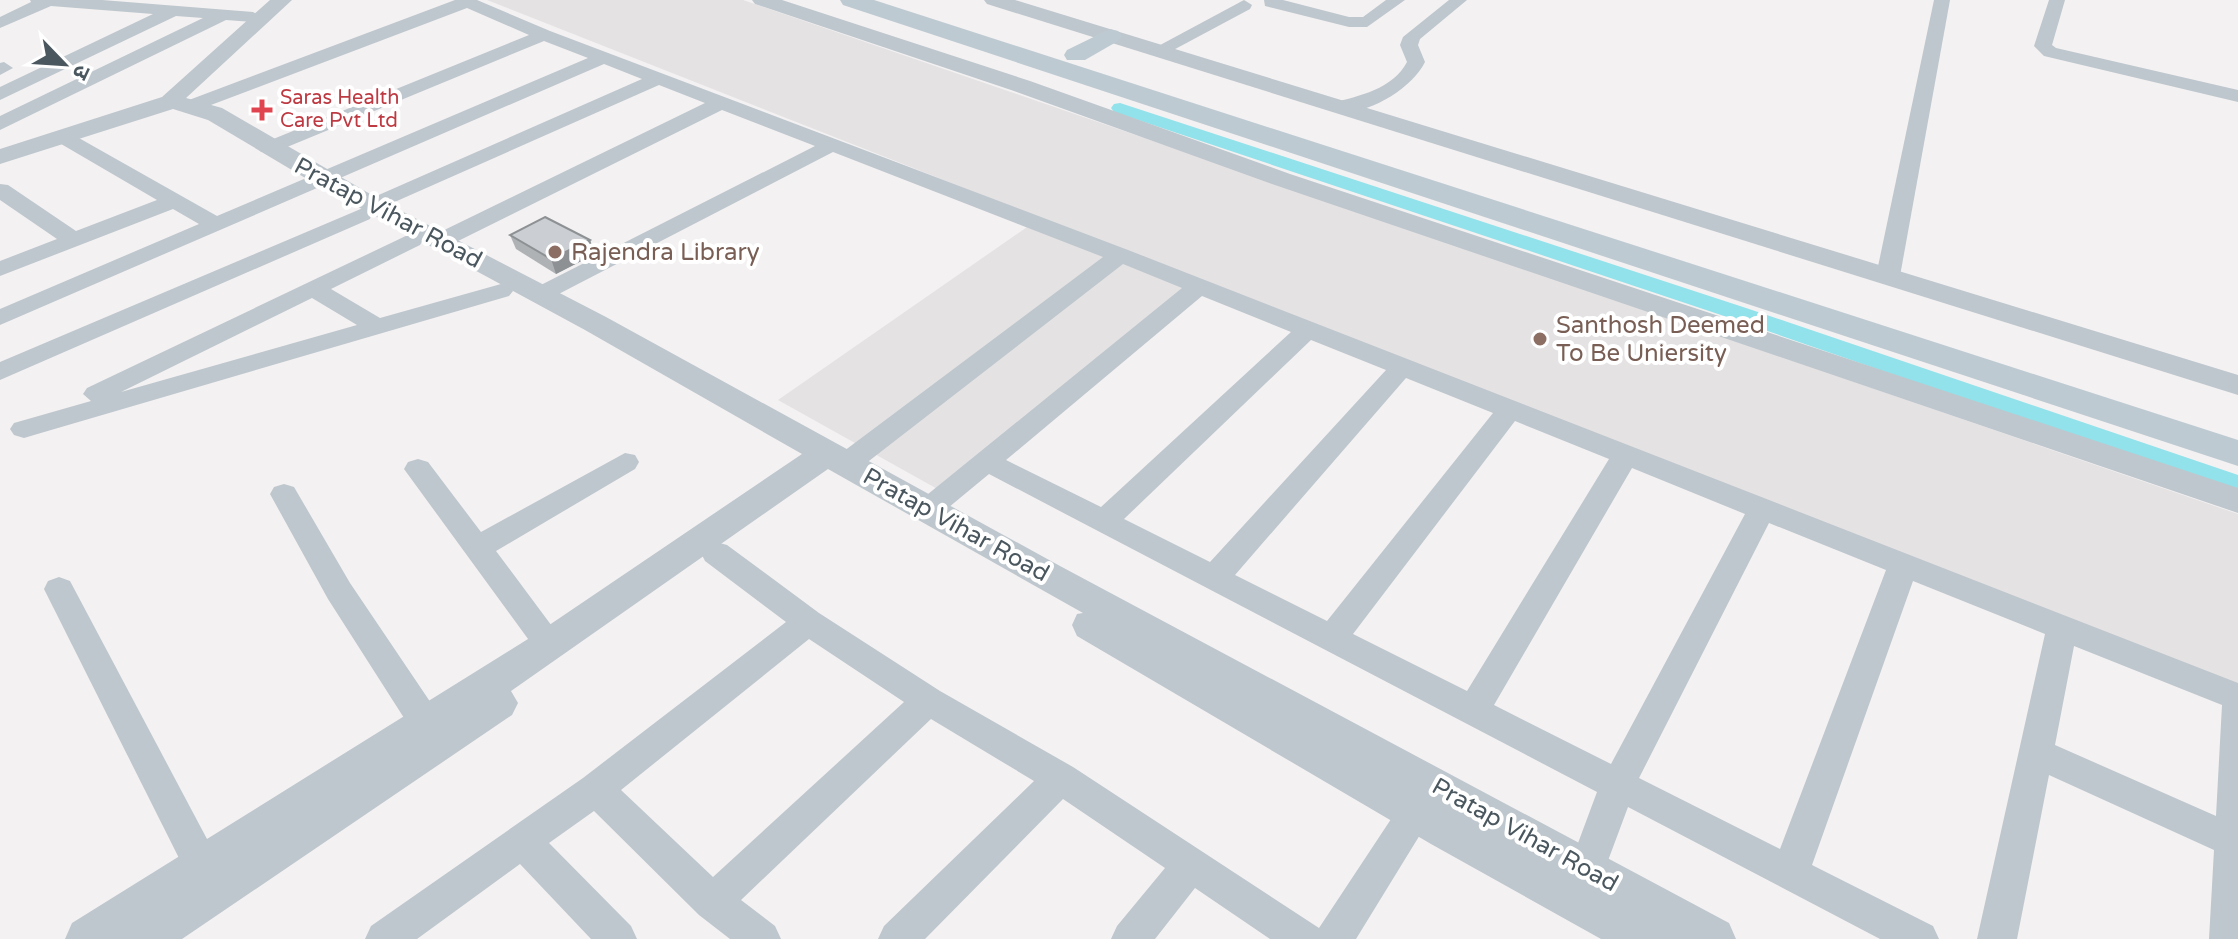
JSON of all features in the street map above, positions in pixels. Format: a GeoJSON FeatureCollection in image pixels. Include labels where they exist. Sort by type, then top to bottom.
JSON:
{"type":"FeatureCollection","features":[{"type":"Feature","properties":{"kind":"main road"},"geometry":{"type":"LineString","coordinates":[[851,0],[2238,453]]}},
{"type":"Feature","properties":{"kind":"main road"},"geometry":{"type":"LineString","coordinates":[[903,0],[2238,426]]}},
{"type":"Feature","properties":{"kind":"main road"},"geometry":{"type":"LineString","coordinates":[[1076,55],[1110,36]]}},
{"type":"Feature","properties":{"kind":"street"},"geometry":{"type":"LineString","coordinates":[[38,0],[133,4],[172,12],[253,17]]}},
{"type":"Feature","properties":{"kind":"street"},"geometry":{"type":"LineString","coordinates":[[186,101],[190,74],[271,0]]}},
{"type":"Feature","properties":{"kind":"street"},"geometry":{"type":"LineString","coordinates":[[186,101],[201,74],[282,0]]}},
{"type":"Feature","properties":{"kind":"street"},"geometry":{"type":"LineString","coordinates":[[762,0],[1022,86],[1281,179],[2238,501]]}},
{"type":"Feature","properties":{"kind":"street"},"geometry":{"type":"LineString","coordinates":[[994,0],[2238,385]]}},
{"type":"Feature","properties":{"kind":"street"},"geometry":{"type":"LineString","coordinates":[[1167,54],[1258,3],[1349,22],[1367,22],[1397,0]]}},
{"type":"Feature","properties":{"kind":"street"},"geometry":{"type":"LineString","coordinates":[[1339,107],[1377,96],[1408,75],[1416,62],[1409,45],[1412,37],[1459,0]]}},
{"type":"Feature","properties":{"kind":"street"},"geometry":{"type":"LineString","coordinates":[[1888,276],[1942,0]]}},
{"type":"Feature","properties":{"kind":"street"},"geometry":{"type":"LineString","coordinates":[[2057,0],[2043,46],[2050,52],[2238,96]]}},
{"type":"Feature","properties":{"kind":"street"},"geometry":{"type":"LineString","coordinates":[[0,23],[48,1]]}},
{"type":"Feature","properties":{"kind":"street"},"geometry":{"type":"LineString","coordinates":[[0,157],[186,101],[466,1],[544,35],[1120,255],[2238,697]]}},
{"type":"Feature","properties":{"kind":"street"},"geometry":{"type":"LineString","coordinates":[[0,94],[172,12]]}},
{"type":"Feature","properties":{"kind":"street"},"geometry":{"type":"LineString","coordinates":[[0,124],[223,15]]}},
{"type":"Feature","properties":{"kind":"street"},"geometry":{"type":"LineString","coordinates":[[268,148],[544,35]]}},
{"type":"Feature","properties":{"kind":"street"},"geometry":{"type":"LineString","coordinates":[[0,318],[604,58]]}},
{"type":"Feature","properties":{"kind":"street"},"geometry":{"type":"LineString","coordinates":[[0,372],[658,79]]}},
{"type":"Feature","properties":{"kind":"street","name":"Pratap Vihar Road"},"geometry":{"type":"LineString","coordinates":[[186,101],[214,113],[316,182]]}},
{"type":"Feature","properties":{"kind":"street","name":"Pratap Vihar Road"},"geometry":{"type":"LineString","coordinates":[[186,101],[200,119],[426,240],[541,294],[647,362]]}},
{"type":"Feature","properties":{"kind":"street"},"geometry":{"type":"LineString","coordinates":[[12,425],[426,240],[721,103]]}},
{"type":"Feature","properties":{"kind":"street"},"geometry":{"type":"LineString","coordinates":[[63,137],[216,225]]}},
{"type":"Feature","properties":{"kind":"street"},"geometry":{"type":"LineString","coordinates":[[541,294],[832,145]]}},
{"type":"Feature","properties":{"kind":"street"},"geometry":{"type":"LineString","coordinates":[[0,190],[74,240]]}},
{"type":"Feature","properties":{"kind":"street"},"geometry":{"type":"LineString","coordinates":[[0,269],[172,202]]}},
{"type":"Feature","properties":{"kind":"street","name":"Pratap Vihar Road"},"geometry":{"type":"LineString","coordinates":[[426,240],[501,291],[647,362],[829,464],[1416,812],[1647,939]]}},
{"type":"Feature","properties":{"kind":"street"},"geometry":{"type":"LineString","coordinates":[[141,939],[401,769],[716,553],[829,464],[1120,255]]}},
{"type":"Feature","properties":{"kind":"street"},"geometry":{"type":"LineString","coordinates":[[927,510],[1199,286]]}},
{"type":"Feature","properties":{"kind":"street"},"geometry":{"type":"LineString","coordinates":[[313,288],[378,327]]}},
{"type":"Feature","properties":{"kind":"street"},"geometry":{"type":"LineString","coordinates":[[12,425],[501,291]]}},
{"type":"Feature","properties":{"kind":"street"},"geometry":{"type":"LineString","coordinates":[[1104,521],[1307,330]]}},
{"type":"Feature","properties":{"kind":"street"},"geometry":{"type":"LineString","coordinates":[[1214,578],[1402,367]]}},
{"type":"Feature","properties":{"kind":"street"},"geometry":{"type":"LineString","coordinates":[[1332,638],[1510,409]]}},
{"type":"Feature","properties":{"kind":"street"},"geometry":{"type":"LineString","coordinates":[[1473,710],[1626,455]]}},
{"type":"Feature","properties":{"kind":"street"},"geometry":{"type":"LineString","coordinates":[[986,461],[1919,939]]}},
{"type":"Feature","properties":{"kind":"street"},"geometry":{"type":"LineString","coordinates":[[477,548],[625,462]]}},
{"type":"Feature","properties":{"kind":"street"},"geometry":{"type":"LineString","coordinates":[[89,939],[829,464]]}},
{"type":"Feature","properties":{"kind":"street","name":"Pratap Vihar Road"},"geometry":{"type":"LineString","coordinates":[[829,464],[927,510],[1712,939]]}},
{"type":"Feature","properties":{"kind":"street"},"geometry":{"type":"LineString","coordinates":[[418,469],[550,645]]}},
{"type":"Feature","properties":{"kind":"street"},"geometry":{"type":"LineString","coordinates":[[284,494],[339,591],[425,722]]}},
{"type":"Feature","properties":{"kind":"street"},"geometry":{"type":"LineString","coordinates":[[1587,870],[1618,784],[1762,509]]}},
{"type":"Feature","properties":{"kind":"street"},"geometry":{"type":"LineString","coordinates":[[716,553],[808,622],[928,701],[1060,778],[1304,939]]}},
{"type":"Feature","properties":{"kind":"street"},"geometry":{"type":"LineString","coordinates":[[1790,873],[1903,565]]}},
{"type":"Feature","properties":{"kind":"street"},"geometry":{"type":"LineString","coordinates":[[59,589],[203,868]]}},
{"type":"Feature","properties":{"kind":"street"},"geometry":{"type":"LineString","coordinates":[[385,939],[596,789],[808,622]]}},
{"type":"Feature","properties":{"kind":"street"},"geometry":{"type":"LineString","coordinates":[[1997,939],[2062,628]]}},
{"type":"Feature","properties":{"kind":"street"},"geometry":{"type":"LineString","coordinates":[[713,902],[928,701]]}},
{"type":"Feature","properties":{"kind":"street"},"geometry":{"type":"LineString","coordinates":[[2229,939],[2238,706]]}},
{"type":"Feature","properties":{"kind":"street"},"geometry":{"type":"LineString","coordinates":[[2036,753],[2233,841]]}},
{"type":"Feature","properties":{"kind":"street"},"geometry":{"type":"LineString","coordinates":[[898,939],[1060,778]]}},
{"type":"Feature","properties":{"kind":"street"},"geometry":{"type":"LineString","coordinates":[[596,789],[713,902],[761,939]]}},
{"type":"Feature","properties":{"kind":"street"},"geometry":{"type":"LineString","coordinates":[[1334,939],[1416,812]]}},
{"type":"Feature","properties":{"kind":"street"},"geometry":{"type":"LineString","coordinates":[[522,840],[617,939]]}},
{"type":"Feature","properties":{"kind":"street"},"geometry":{"type":"LineString","coordinates":[[1131,939],[1191,865]]}},
{"type":"Feature","properties":{"kind":"shaded area","name":"Santhosh Deemed To Be Uniersity"},"geometry":{"type":"Polygon","coordinates":[[[487,0],[743,0],[2238,514],[2238,692],[1195,278],[941,491],[778,400],[1040,218],[487,0]]]}},
{"type":"Feature","properties":{"kind":"building"},"geometry":{"type":"Polygon","coordinates":[[[545,217],[590,240],[551,259],[510,235],[545,217]]]}},
{"type":"Feature","properties":{"kind":"waterway"},"geometry":{"type":"LineString","coordinates":[[1120,108],[1738,313],[2238,485]]}},
{"type":"Feature","properties":{"kind":"place","name":"Saras Health Care Pvt Ltd"},"geometry":{"type":"Point","coordinates":[262,110]}},
{"type":"Feature","properties":{"kind":"place","name":"Rajendra Library"},"geometry":{"type":"Point","coordinates":[555,252]}},
{"type":"Feature","properties":{"kind":"place","name":"Santhosh Deemed To Be Uniersity"},"geometry":{"type":"Point","coordinates":[1540,339]}}]}
